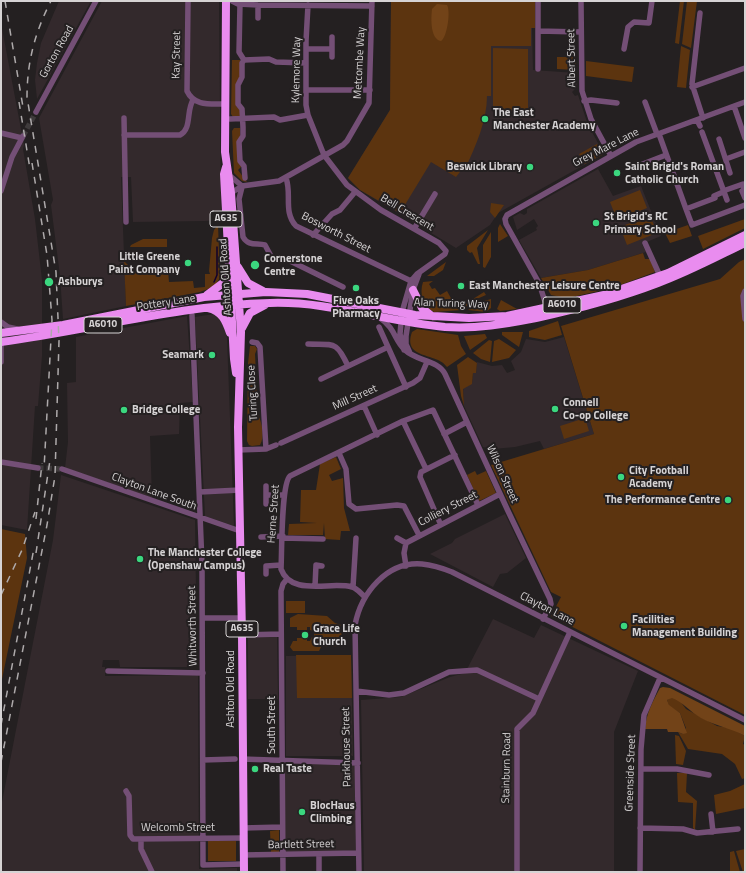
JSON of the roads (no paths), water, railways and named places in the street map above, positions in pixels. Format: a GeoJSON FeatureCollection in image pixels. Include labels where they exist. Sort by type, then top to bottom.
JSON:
{"type":"FeatureCollection","features":[{"type":"Feature","properties":{"kind":"highway","name":"Ashton Old Road"},"geometry":{"type":"LineString","coordinates":[[226,1],[224,104],[236,260],[233,344],[239,386]]}},
{"type":"Feature","properties":{"kind":"highway","name":"Ashton Old Road"},"geometry":{"type":"LineString","coordinates":[[228,171],[224,174],[229,272],[241,332],[238,450],[242,618],[239,759],[244,868]]}},
{"type":"Feature","properties":{"kind":"highway","name":"Alan Turing Way"},"geometry":{"type":"LineString","coordinates":[[235,299],[312,305],[377,316],[490,318],[547,308],[604,295],[660,276],[745,235]]}},
{"type":"Feature","properties":{"kind":"highway","name":"Alan Turing Way"},"geometry":{"type":"LineString","coordinates":[[235,299],[266,292],[307,294],[445,327],[483,327],[551,315],[615,298],[658,284],[745,243]]}},
{"type":"Feature","properties":{"kind":"highway"},"geometry":{"type":"LineString","coordinates":[[236,260],[242,275],[248,283],[266,292]]}},
{"type":"Feature","properties":{"kind":"highway"},"geometry":{"type":"LineString","coordinates":[[204,297],[223,283],[229,272]]}},
{"type":"Feature","properties":{"kind":"highway"},"geometry":{"type":"LineString","coordinates":[[413,290],[422,308],[433,316]]}},
{"type":"Feature","properties":{"kind":"highway","name":"Pottery Lane"},"geometry":{"type":"LineString","coordinates":[[1,333],[63,325],[204,297],[235,299]]}},
{"type":"Feature","properties":{"kind":"highway"},"geometry":{"type":"LineString","coordinates":[[108,316],[235,299],[282,298],[305,301],[312,305]]}},
{"type":"Feature","properties":{"kind":"highway","name":"Pottery Lane"},"geometry":{"type":"LineString","coordinates":[[1,341],[50,335],[206,307],[235,299]]}},
{"type":"Feature","properties":{"kind":"highway"},"geometry":{"type":"LineString","coordinates":[[241,332],[250,313],[272,303]]}},
{"type":"Feature","properties":{"kind":"highway"},"geometry":{"type":"LineString","coordinates":[[206,307],[213,309],[222,316],[227,323],[233,344]]}},
{"type":"Feature","properties":{"kind":"street","name":"Gorton Road"},"geometry":{"type":"LineString","coordinates":[[36,112],[96,1]]}},
{"type":"Feature","properties":{"kind":"street","name":"Kay Street"},"geometry":{"type":"LineString","coordinates":[[188,1],[187,91],[192,100]]}},
{"type":"Feature","properties":{"kind":"street"},"geometry":{"type":"LineString","coordinates":[[538,1],[538,69]]}},
{"type":"Feature","properties":{"kind":"street","name":"Albert Street"},"geometry":{"type":"LineString","coordinates":[[581,1],[581,77],[584,101],[591,120],[611,156]]}},
{"type":"Feature","properties":{"kind":"street"},"geometry":{"type":"LineString","coordinates":[[624,49],[628,26],[634,22],[649,23],[652,1]]}},
{"type":"Feature","properties":{"kind":"street"},"geometry":{"type":"LineString","coordinates":[[226,16],[237,3]]}},
{"type":"Feature","properties":{"kind":"street"},"geometry":{"type":"LineString","coordinates":[[237,3],[258,5],[265,3],[308,5],[372,4]]}},
{"type":"Feature","properties":{"kind":"street"},"geometry":{"type":"LineString","coordinates":[[237,3],[239,17],[239,52],[244,60]]}},
{"type":"Feature","properties":{"kind":"street","name":"Metcombe Way"},"geometry":{"type":"LineString","coordinates":[[242,186],[272,183],[286,178],[347,141],[367,108],[370,90],[372,4]]}},
{"type":"Feature","properties":{"kind":"street"},"geometry":{"type":"LineString","coordinates":[[258,5],[258,18]]}},
{"type":"Feature","properties":{"kind":"street","name":"Kylemore Way"},"geometry":{"type":"LineString","coordinates":[[308,5],[306,49],[306,90],[308,114],[324,155],[343,180],[355,192]]}},
{"type":"Feature","properties":{"kind":"street"},"geometry":{"type":"LineString","coordinates":[[700,13],[692,87],[700,119],[700,126]]}},
{"type":"Feature","properties":{"kind":"street"},"geometry":{"type":"LineString","coordinates":[[538,32],[581,32]]}},
{"type":"Feature","properties":{"kind":"street"},"geometry":{"type":"LineString","coordinates":[[332,37],[332,57]]}},
{"type":"Feature","properties":{"kind":"street"},"geometry":{"type":"LineString","coordinates":[[306,49],[332,49]]}},
{"type":"Feature","properties":{"kind":"street"},"geometry":{"type":"LineString","coordinates":[[244,60],[269,59],[276,62],[306,63]]}},
{"type":"Feature","properties":{"kind":"street"},"geometry":{"type":"LineString","coordinates":[[244,60],[242,63],[242,77],[238,85],[238,104],[242,109],[243,136],[239,142],[240,161],[244,166],[245,178]]}},
{"type":"Feature","properties":{"kind":"street"},"geometry":{"type":"LineString","coordinates":[[692,87],[745,68]]}},
{"type":"Feature","properties":{"kind":"street"},"geometry":{"type":"LineString","coordinates":[[306,90],[370,90]]}},
{"type":"Feature","properties":{"kind":"street"},"geometry":{"type":"LineString","coordinates":[[124,135],[180,135],[184,133],[188,127],[188,110],[192,100],[200,103],[224,104]]}},
{"type":"Feature","properties":{"kind":"street"},"geometry":{"type":"LineString","coordinates":[[584,101],[617,103]]}},
{"type":"Feature","properties":{"kind":"street"},"geometry":{"type":"LineString","coordinates":[[645,102],[692,225],[745,206]]}},
{"type":"Feature","properties":{"kind":"street","name":"Grey Mare Lane"},"geometry":{"type":"LineString","coordinates":[[547,308],[539,283],[510,230],[505,217],[508,213],[636,142],[745,102]]}},
{"type":"Feature","properties":{"kind":"street"},"geometry":{"type":"LineString","coordinates":[[734,106],[745,138]]}},
{"type":"Feature","properties":{"kind":"street"},"geometry":{"type":"LineString","coordinates":[[230,120],[274,117],[280,120],[308,114]]}},
{"type":"Feature","properties":{"kind":"street"},"geometry":{"type":"LineString","coordinates":[[124,118],[126,222]]}},
{"type":"Feature","properties":{"kind":"street"},"geometry":{"type":"LineString","coordinates":[[702,132],[727,200]]}},
{"type":"Feature","properties":{"kind":"street"},"geometry":{"type":"LineString","coordinates":[[1,133],[22,137],[12,156],[1,191]]}},
{"type":"Feature","properties":{"kind":"street"},"geometry":{"type":"LineString","coordinates":[[718,139],[730,173]]}},
{"type":"Feature","properties":{"kind":"street"},"geometry":{"type":"LineString","coordinates":[[726,159],[745,152]]}},
{"type":"Feature","properties":{"kind":"street"},"geometry":{"type":"LineString","coordinates":[[636,167],[666,155]]}},
{"type":"Feature","properties":{"kind":"street"},"geometry":{"type":"LineString","coordinates":[[228,171],[242,186]]}},
{"type":"Feature","properties":{"kind":"street","name":"Bosworth Street"},"geometry":{"type":"LineString","coordinates":[[286,178],[290,219],[296,226],[411,281]]}},
{"type":"Feature","properties":{"kind":"street"},"geometry":{"type":"LineString","coordinates":[[231,193],[242,186]]}},
{"type":"Feature","properties":{"kind":"street"},"geometry":{"type":"LineString","coordinates":[[242,186],[239,199],[244,239],[249,243],[265,245],[269,256],[272,258],[285,258],[343,287]]}},
{"type":"Feature","properties":{"kind":"street"},"geometry":{"type":"LineString","coordinates":[[686,209],[714,198],[714,196],[723,192],[744,188],[742,190],[745,198]]}},
{"type":"Feature","properties":{"kind":"street"},"geometry":{"type":"LineString","coordinates":[[313,235],[332,214],[340,210],[355,192]]}},
{"type":"Feature","properties":{"kind":"street","name":"Bell Crescent"},"geometry":{"type":"LineString","coordinates":[[355,192],[444,247],[446,252],[419,272]]}},
{"type":"Feature","properties":{"kind":"street"},"geometry":{"type":"LineString","coordinates":[[414,229],[435,194]]}},
{"type":"Feature","properties":{"kind":"street"},"geometry":{"type":"LineString","coordinates":[[645,243],[660,276]]}},
{"type":"Feature","properties":{"kind":"street"},"geometry":{"type":"LineString","coordinates":[[404,350],[400,339],[411,281],[419,272]]}},
{"type":"Feature","properties":{"kind":"street"},"geometry":{"type":"LineString","coordinates":[[411,355],[406,344],[405,317],[419,272]]}},
{"type":"Feature","properties":{"kind":"street"},"geometry":{"type":"LineString","coordinates":[[745,291],[743,296],[745,319]]}},
{"type":"Feature","properties":{"kind":"street","name":"Whitworth Street"},"geometry":{"type":"LineString","coordinates":[[192,315],[201,519],[203,618],[203,865],[244,868]]}},
{"type":"Feature","properties":{"kind":"street","name":"Wilson Street"},"geometry":{"type":"LineString","coordinates":[[377,316],[392,328],[404,350],[411,355],[439,366],[443,370],[550,599],[551,604],[543,619]]}},
{"type":"Feature","properties":{"kind":"street"},"geometry":{"type":"LineString","coordinates":[[1,322],[8,327],[21,330]]}},
{"type":"Feature","properties":{"kind":"street"},"geometry":{"type":"LineString","coordinates":[[379,327],[406,387]]}},
{"type":"Feature","properties":{"kind":"street"},"geometry":{"type":"LineString","coordinates":[[1,341],[1,362]]}},
{"type":"Feature","properties":{"kind":"street","name":"Turing Close"},"geometry":{"type":"LineString","coordinates":[[252,342],[257,343],[260,347],[266,449]]}},
{"type":"Feature","properties":{"kind":"street"},"geometry":{"type":"LineString","coordinates":[[308,344],[337,346],[341,350],[348,366]]}},
{"type":"Feature","properties":{"kind":"street"},"geometry":{"type":"LineString","coordinates":[[321,379],[388,347]]}},
{"type":"Feature","properties":{"kind":"street","name":"Mill Street"},"geometry":{"type":"LineString","coordinates":[[266,449],[406,387],[420,378],[427,362]]}},
{"type":"Feature","properties":{"kind":"street"},"geometry":{"type":"LineString","coordinates":[[364,406],[377,435]]}},
{"type":"Feature","properties":{"kind":"street","name":"Herne Street"},"geometry":{"type":"LineString","coordinates":[[287,579],[282,573],[281,565],[284,495],[286,480],[290,476],[377,435],[403,421],[433,410],[444,434]]}},
{"type":"Feature","properties":{"kind":"street"},"geometry":{"type":"LineString","coordinates":[[403,421],[426,469]]}},
{"type":"Feature","properties":{"kind":"street"},"geometry":{"type":"LineString","coordinates":[[467,422],[444,434],[478,505]]}},
{"type":"Feature","properties":{"kind":"street"},"geometry":{"type":"LineString","coordinates":[[238,450],[266,449]]}},
{"type":"Feature","properties":{"kind":"street"},"geometry":{"type":"LineString","coordinates":[[339,453],[346,469],[347,499],[352,507],[356,509],[397,505],[406,508],[420,535]]}},
{"type":"Feature","properties":{"kind":"street"},"geometry":{"type":"LineString","coordinates":[[440,523],[420,477],[421,472],[455,456]]}},
{"type":"Feature","properties":{"kind":"street"},"geometry":{"type":"LineString","coordinates":[[1,462],[38,468]]}},
{"type":"Feature","properties":{"kind":"street","name":"Clayton Lane South"},"geometry":{"type":"LineString","coordinates":[[62,470],[201,519],[240,531]]}},
{"type":"Feature","properties":{"kind":"street"},"geometry":{"type":"LineString","coordinates":[[266,486],[266,504]]}},
{"type":"Feature","properties":{"kind":"street"},"geometry":{"type":"LineString","coordinates":[[200,492],[240,490]]}},
{"type":"Feature","properties":{"kind":"street","name":"Colliery Street"},"geometry":{"type":"LineString","coordinates":[[406,542],[440,523],[500,494]]}},
{"type":"Feature","properties":{"kind":"street"},"geometry":{"type":"LineString","coordinates":[[266,495],[284,495]]}},
{"type":"Feature","properties":{"kind":"street"},"geometry":{"type":"LineString","coordinates":[[260,537],[323,539]]}},
{"type":"Feature","properties":{"kind":"street"},"geometry":{"type":"LineString","coordinates":[[353,587],[356,538]]}},
{"type":"Feature","properties":{"kind":"street"},"geometry":{"type":"LineString","coordinates":[[397,538],[406,542],[404,553],[406,566]]}},
{"type":"Feature","properties":{"kind":"street","name":"Clayton Lane"},"geometry":{"type":"LineString","coordinates":[[356,621],[358,612],[365,597],[382,577],[406,566],[420,564],[434,566],[452,572],[745,720]]}},
{"type":"Feature","properties":{"kind":"street"},"geometry":{"type":"LineString","coordinates":[[266,574],[266,566],[281,565]]}},
{"type":"Feature","properties":{"kind":"street"},"geometry":{"type":"LineString","coordinates":[[315,586],[316,565],[322,566]]}},
{"type":"Feature","properties":{"kind":"street"},"geometry":{"type":"LineString","coordinates":[[287,579],[296,585],[353,587],[365,597]]}},
{"type":"Feature","properties":{"kind":"street","name":"South Street"},"geometry":{"type":"LineString","coordinates":[[283,872],[281,587],[287,579]]}},
{"type":"Feature","properties":{"kind":"street"},"geometry":{"type":"LineString","coordinates":[[203,618],[242,618]]}},
{"type":"Feature","properties":{"kind":"street","name":"Parkhouse Street"},"geometry":{"type":"LineString","coordinates":[[356,621],[359,872]]}},
{"type":"Feature","properties":{"kind":"street","name":"Stainburn Road"},"geometry":{"type":"LineString","coordinates":[[517,872],[517,729],[533,713],[570,632]]}},
{"type":"Feature","properties":{"kind":"street"},"geometry":{"type":"LineString","coordinates":[[242,635],[281,634]]}},
{"type":"Feature","properties":{"kind":"street"},"geometry":{"type":"LineString","coordinates":[[356,691],[390,695],[404,692],[449,672],[477,670],[539,699]]}},
{"type":"Feature","properties":{"kind":"street"},"geometry":{"type":"LineString","coordinates":[[108,672],[203,673]]}},
{"type":"Feature","properties":{"kind":"street","name":"Greenside Street"},"geometry":{"type":"LineString","coordinates":[[640,872],[641,769],[644,715],[660,678]]}},
{"type":"Feature","properties":{"kind":"street"},"geometry":{"type":"LineString","coordinates":[[203,760],[239,759],[358,763]]}},
{"type":"Feature","properties":{"kind":"street"},"geometry":{"type":"LineString","coordinates":[[641,769],[677,769],[709,775]]}},
{"type":"Feature","properties":{"kind":"street","name":"Welcomb Street"},"geometry":{"type":"LineString","coordinates":[[127,794],[130,835],[133,838],[243,838]]}},
{"type":"Feature","properties":{"kind":"street"},"geometry":{"type":"LineString","coordinates":[[711,814],[713,832]]}},
{"type":"Feature","properties":{"kind":"street"},"geometry":{"type":"LineString","coordinates":[[243,828],[282,827]]}},
{"type":"Feature","properties":{"kind":"street"},"geometry":{"type":"LineString","coordinates":[[640,828],[683,828],[697,834],[738,829]]}},
{"type":"Feature","properties":{"kind":"street"},"geometry":{"type":"LineString","coordinates":[[141,839],[141,849],[152,872]]}},
{"type":"Feature","properties":{"kind":"street","name":"Bartlett Street"},"geometry":{"type":"LineString","coordinates":[[243,855],[358,854]]}},
{"type":"Feature","properties":{"kind":"street"},"geometry":{"type":"LineString","coordinates":[[319,855],[319,872]]}},
{"type":"Feature","properties":{"kind":"waterway"},"geometry":{"type":"LineString","coordinates":[[214,282],[217,275],[217,247]]}},
{"type":"Feature","properties":{"kind":"tunnel"},"geometry":{"type":"LineString","coordinates":[[23,136],[36,112]]}},
{"type":"Feature","properties":{"kind":"tunnel"},"geometry":{"type":"LineString","coordinates":[[38,468],[62,469]]}},
{"type":"Feature","properties":{"kind":"railway"},"geometry":{"type":"LineString","coordinates":[[5,1],[23,107]]}},
{"type":"Feature","properties":{"kind":"railway"},"geometry":{"type":"LineString","coordinates":[[1,762],[47,525],[55,476],[59,341],[56,272],[27,97],[30,59],[40,24],[51,1]]}},
{"type":"Feature","properties":{"kind":"railway"},"geometry":{"type":"LineString","coordinates":[[19,102],[30,169]]}},
{"type":"Feature","properties":{"kind":"railway"},"geometry":{"type":"LineString","coordinates":[[32,163],[47,255],[52,320],[44,469]]}},
{"type":"Feature","properties":{"kind":"railway"},"geometry":{"type":"LineString","coordinates":[[36,553],[50,460]]}},
{"type":"Feature","properties":{"kind":"railway"},"geometry":{"type":"LineString","coordinates":[[36,519],[42,463]]}},
{"type":"Feature","properties":{"kind":"railway"},"geometry":{"type":"LineString","coordinates":[[1,595],[22,550],[35,512]]}},
{"type":"Feature","properties":{"kind":"railway"},"geometry":{"type":"LineString","coordinates":[[1,725],[34,548]]}},
{"type":"Feature","properties":{"kind":"place","name":"The East Manchester Academy"},"geometry":{"type":"Point","coordinates":[485,119]}},
{"type":"Feature","properties":{"kind":"place","name":"Beswick Library"},"geometry":{"type":"Point","coordinates":[530,167]}},
{"type":"Feature","properties":{"kind":"place","name":"Saint Brigid's Roman Catholic Church"},"geometry":{"type":"Point","coordinates":[617,173]}},
{"type":"Feature","properties":{"kind":"place","name":"St Brigid's RC Primary School"},"geometry":{"type":"Point","coordinates":[596,223]}},
{"type":"Feature","properties":{"kind":"place","name":"Little Greene Paint Company"},"geometry":{"type":"Point","coordinates":[188,263]}},
{"type":"Feature","properties":{"kind":"place","name":"Cornerstone Centre"},"geometry":{"type":"Point","coordinates":[255,265]}},
{"type":"Feature","properties":{"kind":"place","name":"Ashburys"},"geometry":{"type":"Point","coordinates":[49,282]}},
{"type":"Feature","properties":{"kind":"place","name":"East Manchester Leisure Centre"},"geometry":{"type":"Point","coordinates":[461,286]}},
{"type":"Feature","properties":{"kind":"place","name":"Five Oaks Pharmacy"},"geometry":{"type":"Point","coordinates":[356,288]}},
{"type":"Feature","properties":{"kind":"place","name":"Seamark"},"geometry":{"type":"Point","coordinates":[212,355]}},
{"type":"Feature","properties":{"kind":"place","name":"Connell Co-op College"},"geometry":{"type":"Point","coordinates":[555,409]}},
{"type":"Feature","properties":{"kind":"place","name":"Bridge College"},"geometry":{"type":"Point","coordinates":[124,410]}},
{"type":"Feature","properties":{"kind":"place","name":"City Football Academy"},"geometry":{"type":"Point","coordinates":[621,477]}},
{"type":"Feature","properties":{"kind":"place","name":"The Performance Centre"},"geometry":{"type":"Point","coordinates":[728,500]}},
{"type":"Feature","properties":{"kind":"place","name":"The Manchester College (Openshaw Campus)"},"geometry":{"type":"Point","coordinates":[140,559]}},
{"type":"Feature","properties":{"kind":"place","name":"Facilities Management Building"},"geometry":{"type":"Point","coordinates":[624,626]}},
{"type":"Feature","properties":{"kind":"place","name":"Grace Life Church"},"geometry":{"type":"Point","coordinates":[305,635]}},
{"type":"Feature","properties":{"kind":"place","name":"Real Taste"},"geometry":{"type":"Point","coordinates":[255,769]}},
{"type":"Feature","properties":{"kind":"place","name":"BlocHaus Climbing"},"geometry":{"type":"Point","coordinates":[302,812]}}]}
